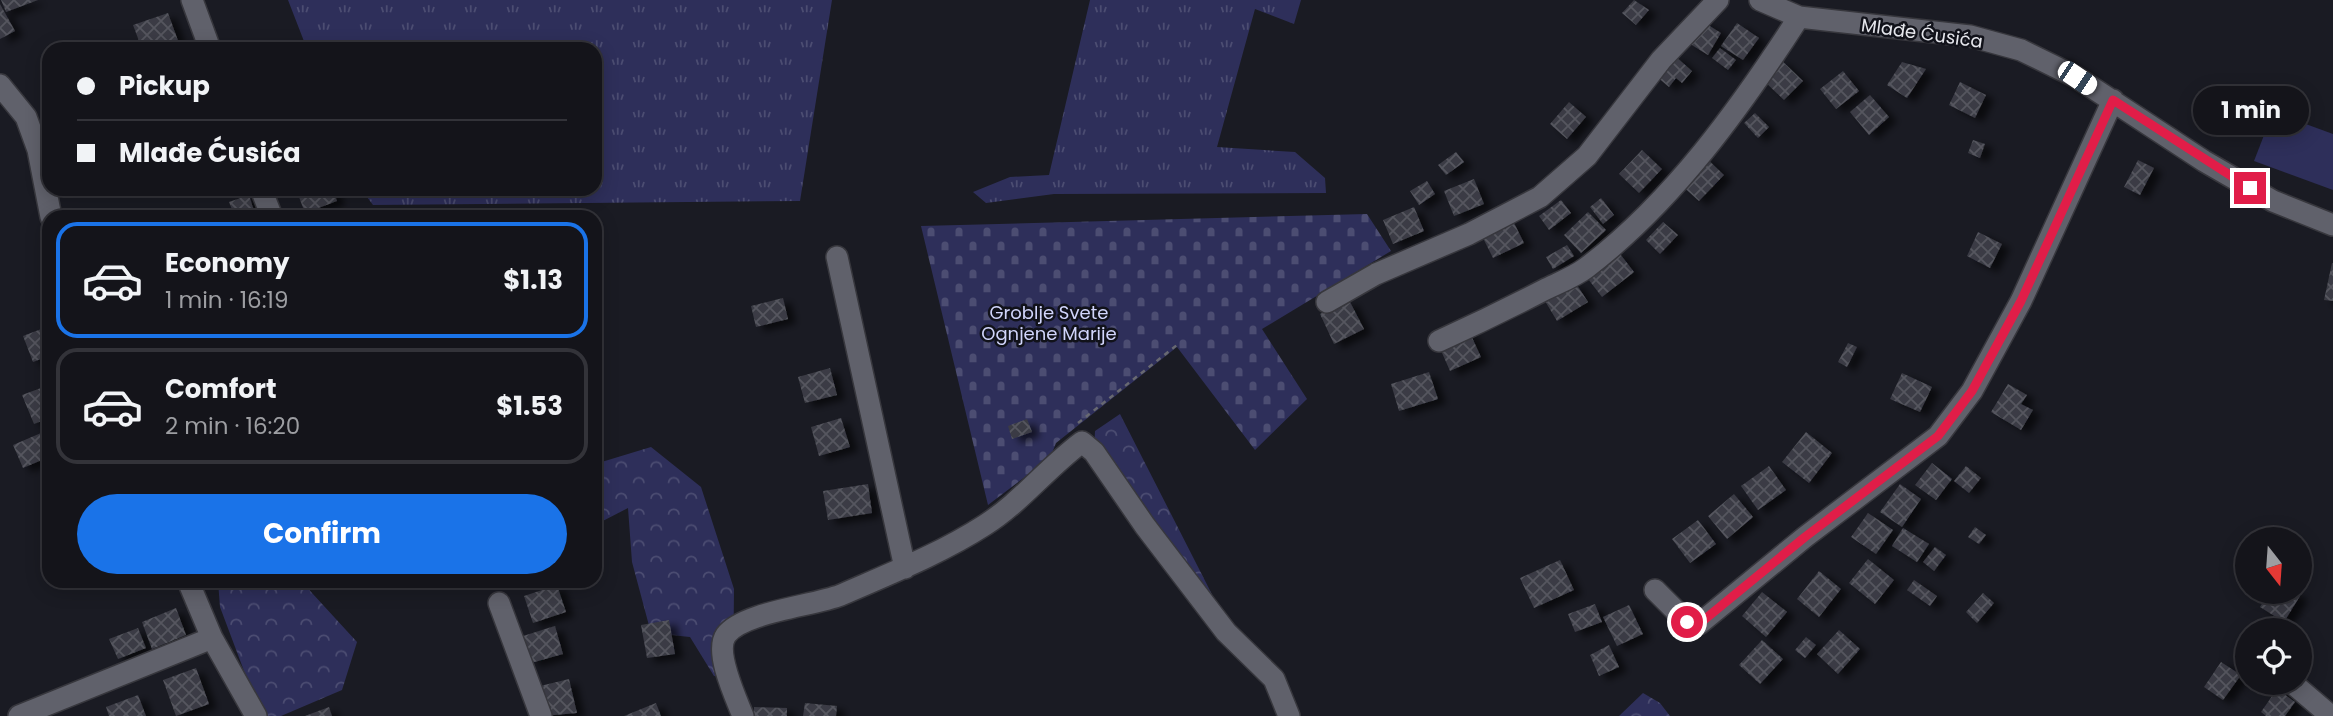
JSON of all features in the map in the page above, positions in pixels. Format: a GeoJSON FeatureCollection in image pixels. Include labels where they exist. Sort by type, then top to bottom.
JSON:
{"type":"FeatureCollection","features":[{"type":"Feature","properties":{"kind":"street"},"geometry":{"type":"LineString","coordinates":[[192,0],[207,42]]}},
{"type":"Feature","properties":{"kind":"street"},"geometry":{"type":"LineString","coordinates":[[1327,302],[1376,274],[1469,234],[1540,197],[1587,156],[1639,86],[1718,0]]}},
{"type":"Feature","properties":{"kind":"street","name":"Mlađe Ćusića"},"geometry":{"type":"LineString","coordinates":[[1760,0],[1799,17],[1970,36],[2021,50],[2077,78],[2204,161],[2273,201],[2333,225]]}},
{"type":"Feature","properties":{"kind":"street"},"geometry":{"type":"LineString","coordinates":[[1439,341],[1584,270],[1622,238],[1658,202],[1710,142],[1772,60],[1799,17]]}},
{"type":"Feature","properties":{"kind":"street"},"geometry":{"type":"LineString","coordinates":[[0,85],[26,117],[42,171]]}},
{"type":"Feature","properties":{"kind":"street"},"geometry":{"type":"LineString","coordinates":[[1655,590],[1687,622],[1699,624],[1805,537],[1938,436],[1972,391],[2021,301],[2113,100]]}},
{"type":"Feature","properties":{"kind":"street"},"geometry":{"type":"LineString","coordinates":[[837,257],[905,568]]}},
{"type":"Feature","properties":{"kind":"street"},"geometry":{"type":"LineString","coordinates":[[743,716],[729,682],[722,645],[727,634],[741,623],[835,597],[905,568],[986,524],[1082,442],[1094,452],[1145,526],[1226,632],[1274,679],[1289,716]]}},
{"type":"Feature","properties":{"kind":"street"},"geometry":{"type":"LineString","coordinates":[[191,588],[212,638],[256,716]]}},
{"type":"Feature","properties":{"kind":"street"},"geometry":{"type":"LineString","coordinates":[[499,603],[541,716]]}},
{"type":"Feature","properties":{"kind":"street"},"geometry":{"type":"LineString","coordinates":[[19,716],[212,638]]}},
{"type":"Feature","properties":{"kind":"street"},"geometry":{"type":"LineString","coordinates":[[2306,695],[2331,716]]}},
{"type":"Feature","properties":{"kind":"path"},"geometry":{"type":"LineString","coordinates":[[1074,447],[1079,419],[1177,345]]}},
{"type":"Feature","properties":{"kind":"green space"},"geometry":{"type":"Polygon","coordinates":[[[288,0],[832,0],[800,201],[373,205],[366,196],[602,196],[602,42],[304,42],[288,0]]]}},
{"type":"Feature","properties":{"kind":"green space"},"geometry":{"type":"Polygon","coordinates":[[[1090,0],[1301,0],[1294,24],[1255,9],[1217,147],[1295,152],[1325,178],[1326,193],[1054,194],[986,203],[973,192],[1010,177],[1049,175],[1090,0]]]}},
{"type":"Feature","properties":{"kind":"green space"},"geometry":{"type":"Polygon","coordinates":[[[2273,112],[2333,134],[2333,190],[2254,161],[2273,112]]]}},
{"type":"Feature","properties":{"kind":"green space","name":"Groblje Svete Ognjene Marije"},"geometry":{"type":"Polygon","coordinates":[[[1367,214],[1391,251],[1262,329],[1307,399],[1255,450],[1177,347],[1056,443],[1050,458],[988,505],[921,226],[1367,214]]]}},
{"type":"Feature","properties":{"kind":"green space"},"geometry":{"type":"Polygon","coordinates":[[[1120,414],[1222,614],[1094,452],[1095,431],[1120,414]]]}},
{"type":"Feature","properties":{"kind":"green space"},"geometry":{"type":"Polygon","coordinates":[[[651,447],[701,487],[734,589],[733,678],[714,676],[690,637],[651,633],[632,562],[628,508],[602,521],[602,462],[651,447]]]}},
{"type":"Feature","properties":{"kind":"green space"},"geometry":{"type":"Polygon","coordinates":[[[219,588],[307,588],[357,642],[342,690],[281,716],[261,716],[220,607],[219,588]]]}},
{"type":"Feature","properties":{"kind":"green space"},"geometry":{"type":"Polygon","coordinates":[[[1643,693],[1660,703],[1670,716],[1619,716],[1643,693]]]}},
{"type":"Feature","properties":{"kind":"building"},"geometry":{"type":"Polygon","coordinates":[[[1,0],[38,0],[6,12],[1,0]]]}},
{"type":"Feature","properties":{"kind":"building"},"geometry":{"type":"Polygon","coordinates":[[[1634,0],[1649,10],[1636,25],[1622,13],[1634,0]]]}},
{"type":"Feature","properties":{"kind":"building"},"geometry":{"type":"Polygon","coordinates":[[[0,4],[15,31],[0,39],[0,4]]]}},
{"type":"Feature","properties":{"kind":"building"},"geometry":{"type":"Polygon","coordinates":[[[168,13],[178,42],[139,42],[133,25],[168,13]]]}},
{"type":"Feature","properties":{"kind":"building"},"geometry":{"type":"Polygon","coordinates":[[[1700,20],[1721,33],[1708,55],[1687,42],[1700,20]]]}},
{"type":"Feature","properties":{"kind":"building"},"geometry":{"type":"Polygon","coordinates":[[[1737,23],[1759,38],[1743,60],[1721,46],[1737,23]]]}},
{"type":"Feature","properties":{"kind":"building"},"geometry":{"type":"Polygon","coordinates":[[[1720,48],[1736,60],[1728,70],[1712,58],[1720,48]]]}},
{"type":"Feature","properties":{"kind":"building"},"geometry":{"type":"Polygon","coordinates":[[[1674,55],[1692,71],[1682,83],[1676,78],[1669,87],[1656,76],[1674,55]]]}},
{"type":"Feature","properties":{"kind":"building"},"geometry":{"type":"Polygon","coordinates":[[[1780,59],[1803,81],[1784,100],[1761,78],[1780,59]]]}},
{"type":"Feature","properties":{"kind":"building"},"geometry":{"type":"Polygon","coordinates":[[[1902,62],[1926,69],[1907,98],[1887,85],[1902,62]]]}},
{"type":"Feature","properties":{"kind":"building"},"geometry":{"type":"Polygon","coordinates":[[[1843,71],[1859,91],[1836,109],[1820,89],[1843,71]]]}},
{"type":"Feature","properties":{"kind":"building"},"geometry":{"type":"Polygon","coordinates":[[[1960,82],[1986,95],[1975,118],[1949,105],[1960,82]]]}},
{"type":"Feature","properties":{"kind":"building"},"geometry":{"type":"Polygon","coordinates":[[[1870,95],[1889,117],[1869,135],[1850,112],[1870,95]]]}},
{"type":"Feature","properties":{"kind":"building"},"geometry":{"type":"Polygon","coordinates":[[[1569,102],[1586,117],[1567,139],[1550,124],[1569,102]]]}},
{"type":"Feature","properties":{"kind":"building"},"geometry":{"type":"Polygon","coordinates":[[[1755,113],[1769,127],[1758,138],[1744,123],[1755,113]]]}},
{"type":"Feature","properties":{"kind":"building"},"geometry":{"type":"Polygon","coordinates":[[[1973,140],[1985,144],[1980,158],[1968,153],[1973,140]]]}},
{"type":"Feature","properties":{"kind":"building"},"geometry":{"type":"Polygon","coordinates":[[[1642,150],[1662,169],[1639,193],[1619,174],[1642,150]]]}},
{"type":"Feature","properties":{"kind":"building"},"geometry":{"type":"Polygon","coordinates":[[[1456,152],[1464,162],[1446,175],[1438,165],[1456,152]]]}},
{"type":"Feature","properties":{"kind":"building"},"geometry":{"type":"Polygon","coordinates":[[[1704,156],[1724,175],[1699,201],[1679,183],[1704,156]]]}},
{"type":"Feature","properties":{"kind":"building"},"geometry":{"type":"Polygon","coordinates":[[[2138,160],[2154,168],[2140,195],[2124,187],[2138,160]]]}},
{"type":"Feature","properties":{"kind":"building"},"geometry":{"type":"Polygon","coordinates":[[[1474,179],[1484,204],[1454,216],[1444,191],[1474,179]]]}},
{"type":"Feature","properties":{"kind":"building"},"geometry":{"type":"Polygon","coordinates":[[[1427,181],[1435,194],[1419,205],[1410,191],[1427,181]]]}},
{"type":"Feature","properties":{"kind":"building"},"geometry":{"type":"Polygon","coordinates":[[[249,196],[254,210],[232,210],[229,202],[249,196]]]}},
{"type":"Feature","properties":{"kind":"building"},"geometry":{"type":"Polygon","coordinates":[[[299,196],[335,196],[337,201],[313,210],[304,210],[299,196]]]}},
{"type":"Feature","properties":{"kind":"building"},"geometry":{"type":"Polygon","coordinates":[[[1601,198],[1614,215],[1603,224],[1590,207],[1601,198]]]}},
{"type":"Feature","properties":{"kind":"building"},"geometry":{"type":"Polygon","coordinates":[[[1561,200],[1571,213],[1549,230],[1539,216],[1561,200]]]}},
{"type":"Feature","properties":{"kind":"building"},"geometry":{"type":"Polygon","coordinates":[[[1414,207],[1424,231],[1393,244],[1383,220],[1414,207]]]}},
{"type":"Feature","properties":{"kind":"building"},"geometry":{"type":"Polygon","coordinates":[[[1588,212],[1606,230],[1581,253],[1564,235],[1588,212]]]}},
{"type":"Feature","properties":{"kind":"building"},"geometry":{"type":"Polygon","coordinates":[[[1512,219],[1524,243],[1493,258],[1481,234],[1512,219]]]}},
{"type":"Feature","properties":{"kind":"building"},"geometry":{"type":"Polygon","coordinates":[[[1663,222],[1678,235],[1660,254],[1646,240],[1663,222]]]}},
{"type":"Feature","properties":{"kind":"building"},"geometry":{"type":"Polygon","coordinates":[[[1978,232],[2002,244],[1990,268],[1967,256],[1978,232]]]}},
{"type":"Feature","properties":{"kind":"building"},"geometry":{"type":"Polygon","coordinates":[[[1567,245],[1574,256],[1553,269],[1546,257],[1567,245]]]}},
{"type":"Feature","properties":{"kind":"building"},"geometry":{"type":"Polygon","coordinates":[[[1617,250],[1634,272],[1602,297],[1585,275],[1617,250]]]}},
{"type":"Feature","properties":{"kind":"building"},"geometry":{"type":"Polygon","coordinates":[[[2333,263],[2333,301],[2324,300],[2333,263]]]}},
{"type":"Feature","properties":{"kind":"building"},"geometry":{"type":"Polygon","coordinates":[[[1575,282],[1588,302],[1557,321],[1545,301],[1575,282]]]}},
{"type":"Feature","properties":{"kind":"building"},"geometry":{"type":"Polygon","coordinates":[[[783,298],[788,319],[756,327],[751,306],[783,298]]]}},
{"type":"Feature","properties":{"kind":"building"},"geometry":{"type":"Polygon","coordinates":[[[1349,300],[1364,329],[1334,344],[1320,314],[1349,300]]]}},
{"type":"Feature","properties":{"kind":"building"},"geometry":{"type":"Polygon","coordinates":[[[42,329],[42,359],[33,362],[23,336],[42,329]]]}},
{"type":"Feature","properties":{"kind":"building"},"geometry":{"type":"Polygon","coordinates":[[[1469,331],[1481,357],[1450,371],[1439,346],[1469,331]]]}},
{"type":"Feature","properties":{"kind":"building"},"geometry":{"type":"Polygon","coordinates":[[[1848,343],[1857,347],[1847,367],[1838,362],[1848,343]]]}},
{"type":"Feature","properties":{"kind":"building"},"geometry":{"type":"Polygon","coordinates":[[[830,368],[837,395],[805,403],[798,377],[830,368]]]}},
{"type":"Feature","properties":{"kind":"building"},"geometry":{"type":"Polygon","coordinates":[[[1429,372],[1438,399],[1399,411],[1391,384],[1429,372]]]}},
{"type":"Feature","properties":{"kind":"building"},"geometry":{"type":"Polygon","coordinates":[[[1902,373],[1932,387],[1920,412],[1890,399],[1902,373]]]}},
{"type":"Feature","properties":{"kind":"building"},"geometry":{"type":"Polygon","coordinates":[[[2008,384],[2027,395],[2021,404],[2033,410],[2021,430],[1991,412],[2008,384]]]}},
{"type":"Feature","properties":{"kind":"building"},"geometry":{"type":"Polygon","coordinates":[[[42,388],[42,421],[34,424],[22,395],[42,388]]]}},
{"type":"Feature","properties":{"kind":"building"},"geometry":{"type":"Polygon","coordinates":[[[841,418],[850,447],[819,456],[811,427],[841,418]]]}},
{"type":"Feature","properties":{"kind":"building"},"geometry":{"type":"Polygon","coordinates":[[[1027,419],[1032,432],[1012,439],[1008,426],[1027,419]]]}},
{"type":"Feature","properties":{"kind":"building"},"geometry":{"type":"Polygon","coordinates":[[[1806,432],[1832,453],[1809,483],[1782,462],[1806,432]]]}},
{"type":"Feature","properties":{"kind":"building"},"geometry":{"type":"Polygon","coordinates":[[[41,433],[42,460],[23,468],[13,445],[41,433]]]}},
{"type":"Feature","properties":{"kind":"building"},"geometry":{"type":"Polygon","coordinates":[[[1932,463],[1952,479],[1936,500],[1915,485],[1932,463]]]}},
{"type":"Feature","properties":{"kind":"building"},"geometry":{"type":"Polygon","coordinates":[[[1769,466],[1786,490],[1758,510],[1741,486],[1769,466]]]}},
{"type":"Feature","properties":{"kind":"building"},"geometry":{"type":"Polygon","coordinates":[[[1966,466],[1981,478],[1969,493],[1954,481],[1966,466]]]}},
{"type":"Feature","properties":{"kind":"building"},"geometry":{"type":"Polygon","coordinates":[[[868,484],[872,513],[828,520],[823,491],[868,484]]]}},
{"type":"Feature","properties":{"kind":"building"},"geometry":{"type":"Polygon","coordinates":[[[1900,484],[1921,499],[1902,527],[1880,512],[1900,484]]]}},
{"type":"Feature","properties":{"kind":"building"},"geometry":{"type":"Polygon","coordinates":[[[1734,494],[1753,517],[1727,539],[1708,516],[1734,494]]]}},
{"type":"Feature","properties":{"kind":"building"},"geometry":{"type":"Polygon","coordinates":[[[1868,513],[1893,530],[1876,554],[1851,537],[1868,513]]]}},
{"type":"Feature","properties":{"kind":"building"},"geometry":{"type":"Polygon","coordinates":[[[1698,520],[1716,544],[1690,563],[1672,539],[1698,520]]]}},
{"type":"Feature","properties":{"kind":"building"},"geometry":{"type":"Polygon","coordinates":[[[1975,527],[1986,535],[1979,544],[1968,537],[1975,527]]]}},
{"type":"Feature","properties":{"kind":"building"},"geometry":{"type":"Polygon","coordinates":[[[1903,528],[1929,544],[1917,562],[1892,546],[1903,528]]]}},
{"type":"Feature","properties":{"kind":"building"},"geometry":{"type":"Polygon","coordinates":[[[1935,547],[1946,555],[1934,571],[1923,562],[1935,547]]]}},
{"type":"Feature","properties":{"kind":"building"},"geometry":{"type":"Polygon","coordinates":[[[1868,559],[1894,580],[1875,604],[1849,583],[1868,559]]]}},
{"type":"Feature","properties":{"kind":"building"},"geometry":{"type":"Polygon","coordinates":[[[1560,560],[1574,590],[1534,608],[1520,578],[1560,560]]]}},
{"type":"Feature","properties":{"kind":"building"},"geometry":{"type":"Polygon","coordinates":[[[1819,571],[1841,589],[1819,617],[1797,599],[1819,571]]]}},
{"type":"Feature","properties":{"kind":"building"},"geometry":{"type":"Polygon","coordinates":[[[1914,580],[1937,596],[1930,606],[1907,590],[1914,580]]]}},
{"type":"Feature","properties":{"kind":"building"},"geometry":{"type":"Polygon","coordinates":[[[548,588],[558,588],[566,612],[533,623],[524,596],[548,588]]]}},
{"type":"Feature","properties":{"kind":"building"},"geometry":{"type":"Polygon","coordinates":[[[1762,592],[1787,612],[1766,637],[1742,616],[1762,592]]]}},
{"type":"Feature","properties":{"kind":"building"},"geometry":{"type":"Polygon","coordinates":[[[1983,593],[1994,603],[1977,623],[1966,612],[1983,593]]]}},
{"type":"Feature","properties":{"kind":"building"},"geometry":{"type":"Polygon","coordinates":[[[1595,604],[1602,622],[1575,632],[1568,614],[1595,604]]]}},
{"type":"Feature","properties":{"kind":"building"},"geometry":{"type":"Polygon","coordinates":[[[2262,604],[2295,604],[2286,618],[2278,618],[2260,607],[2262,604]]]}},
{"type":"Feature","properties":{"kind":"building"},"geometry":{"type":"Polygon","coordinates":[[[1629,605],[1643,634],[1617,646],[1603,617],[1629,605]]]}},
{"type":"Feature","properties":{"kind":"building"},"geometry":{"type":"Polygon","coordinates":[[[176,608],[186,635],[152,649],[142,622],[176,608]]]}},
{"type":"Feature","properties":{"kind":"building"},"geometry":{"type":"Polygon","coordinates":[[[669,620],[675,654],[647,658],[641,625],[669,620]]]}},
{"type":"Feature","properties":{"kind":"building"},"geometry":{"type":"Polygon","coordinates":[[[555,626],[563,654],[531,663],[523,636],[555,626]]]}},
{"type":"Feature","properties":{"kind":"building"},"geometry":{"type":"Polygon","coordinates":[[[138,628],[146,648],[118,659],[109,639],[138,628]]]}},
{"type":"Feature","properties":{"kind":"building"},"geometry":{"type":"Polygon","coordinates":[[[1839,630],[1860,649],[1838,674],[1817,654],[1839,630]]]}},
{"type":"Feature","properties":{"kind":"building"},"geometry":{"type":"Polygon","coordinates":[[[1806,637],[1816,645],[1805,658],[1795,650],[1806,637]]]}},
{"type":"Feature","properties":{"kind":"building"},"geometry":{"type":"Polygon","coordinates":[[[1762,640],[1783,659],[1760,684],[1739,665],[1762,640]]]}},
{"type":"Feature","properties":{"kind":"building"},"geometry":{"type":"Polygon","coordinates":[[[1609,645],[1619,667],[1599,676],[1590,655],[1609,645]]]}},
{"type":"Feature","properties":{"kind":"building"},"geometry":{"type":"Polygon","coordinates":[[[2221,662],[2235,671],[2235,683],[2223,700],[2204,687],[2221,662]]]}},
{"type":"Feature","properties":{"kind":"building"},"geometry":{"type":"Polygon","coordinates":[[[196,668],[209,704],[176,716],[163,680],[196,668]]]}},
{"type":"Feature","properties":{"kind":"building"},"geometry":{"type":"Polygon","coordinates":[[[569,679],[577,713],[543,716],[536,687],[569,679]]]}},
{"type":"Feature","properties":{"kind":"building"},"geometry":{"type":"Polygon","coordinates":[[[138,695],[146,716],[109,716],[106,707],[138,695]]]}},
{"type":"Feature","properties":{"kind":"building"},"geometry":{"type":"Polygon","coordinates":[[[2273,695],[2285,695],[2295,702],[2285,716],[2266,716],[2261,712],[2273,695]]]}},
{"type":"Feature","properties":{"kind":"building"},"geometry":{"type":"Polygon","coordinates":[[[656,703],[661,716],[624,716],[656,703]]]}},
{"type":"Feature","properties":{"kind":"building"},"geometry":{"type":"Polygon","coordinates":[[[805,703],[837,706],[836,716],[803,716],[805,703]]]}},
{"type":"Feature","properties":{"kind":"building"},"geometry":{"type":"Polygon","coordinates":[[[329,707],[332,716],[305,716],[329,707]]]}},
{"type":"Feature","properties":{"kind":"building"},"geometry":{"type":"Polygon","coordinates":[[[754,707],[787,708],[787,716],[754,716],[754,707]]]}},
{"type":"Feature","properties":{"kind":"route"},"geometry":{"type":"LineString","coordinates":[[1687,622],[1699,624],[1805,537],[1938,436],[1972,391],[2021,301],[2113,100],[2204,161],[2250,188]]}}]}
